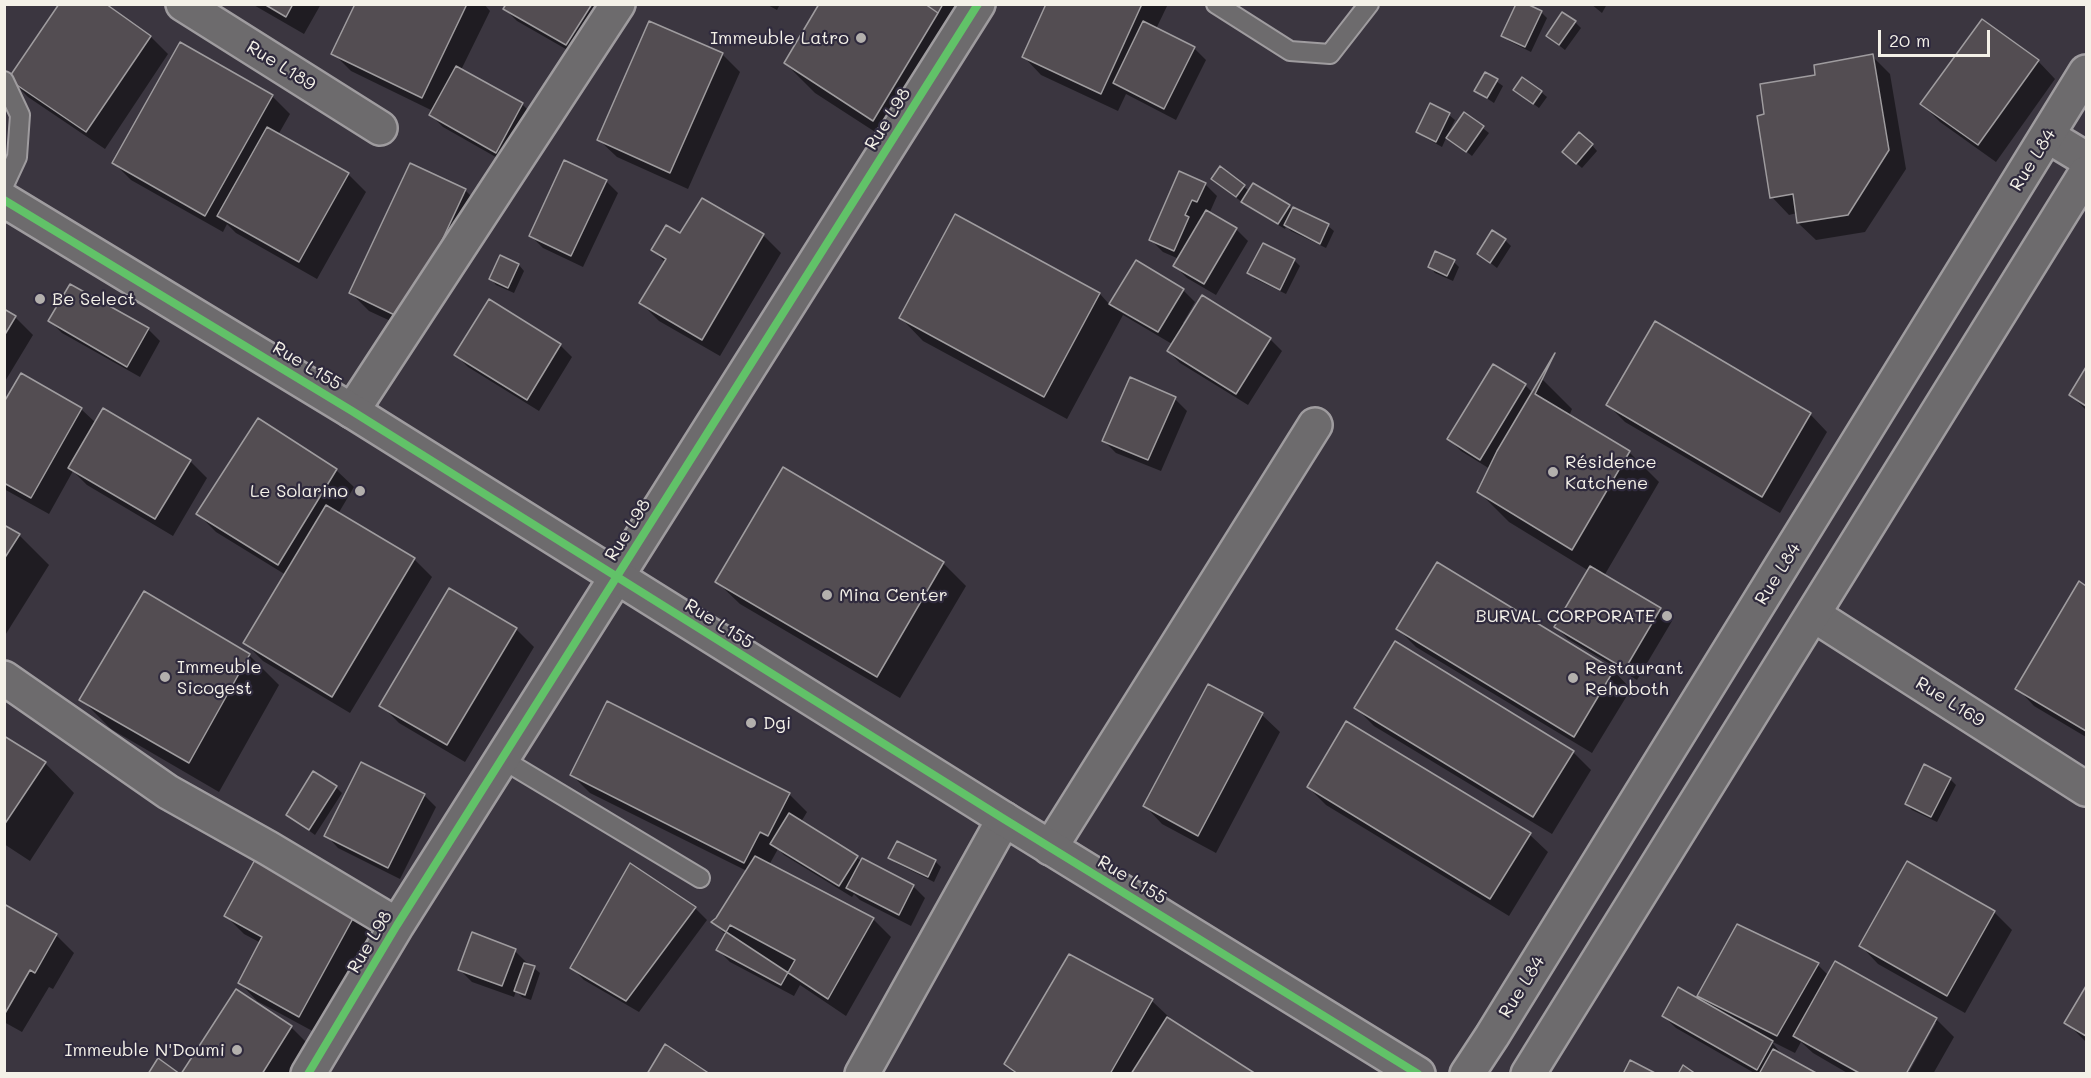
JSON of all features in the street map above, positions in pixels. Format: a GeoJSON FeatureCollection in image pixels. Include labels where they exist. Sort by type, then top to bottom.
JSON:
{"type":"FeatureCollection","features":[{"type":"Feature","properties":{"kind":"street","name":"Rue L189"},"geometry":{"type":"LineString","coordinates":[[183,4],[380,128]]}},
{"type":"Feature","properties":{"kind":"street"},"geometry":{"type":"LineString","coordinates":[[352,411],[618,4]]}},
{"type":"Feature","properties":{"kind":"street","name":"Rue L98"},"geometry":{"type":"LineString","coordinates":[[308,1074],[397,926],[978,4]]}},
{"type":"Feature","properties":{"kind":"street","name":"Rue L84"},"geometry":{"type":"LineString","coordinates":[[1467,1074],[2086,72]]}},
{"type":"Feature","properties":{"kind":"street"},"geometry":{"type":"LineString","coordinates":[[2048,136],[2086,159]]}},
{"type":"Feature","properties":{"kind":"street"},"geometry":{"type":"LineString","coordinates":[[1528,1074],[2086,173]]}},
{"type":"Feature","properties":{"kind":"street","name":"Rue L155"},"geometry":{"type":"LineString","coordinates":[[4,200],[352,411],[1050,848],[1418,1074]]}},
{"type":"Feature","properties":{"kind":"street"},"geometry":{"type":"LineString","coordinates":[[1050,848],[1314,425]]}},
{"type":"Feature","properties":{"kind":"street","name":"Rue L169"},"geometry":{"type":"LineString","coordinates":[[1814,615],[2086,789]]}},
{"type":"Feature","properties":{"kind":"street"},"geometry":{"type":"LineString","coordinates":[[4,678],[168,792],[268,848],[397,926]]}},
{"type":"Feature","properties":{"kind":"street"},"geometry":{"type":"LineString","coordinates":[[862,1074],[1004,819]]}},
{"type":"Feature","properties":{"kind":"lane"},"geometry":{"type":"LineString","coordinates":[[1216,4],[1290,51],[1330,54],[1369,4]]}},
{"type":"Feature","properties":{"kind":"lane"},"geometry":{"type":"LineString","coordinates":[[4,81],[20,115],[17,157],[4,185]]}},
{"type":"Feature","properties":{"kind":"lane"},"geometry":{"type":"LineString","coordinates":[[502,759],[700,878]]}},
{"type":"Feature","properties":{"kind":"building"},"geometry":{"type":"Polygon","coordinates":[[[59,4],[106,4],[151,36],[86,132],[8,79],[59,4]]]}},
{"type":"Feature","properties":{"kind":"building"},"geometry":{"type":"Polygon","coordinates":[[[264,4],[293,4],[286,17],[264,4]]]}},
{"type":"Feature","properties":{"kind":"building"},"geometry":{"type":"Polygon","coordinates":[[[355,4],[467,4],[422,98],[331,54],[355,4]]]}},
{"type":"Feature","properties":{"kind":"building"},"geometry":{"type":"Polygon","coordinates":[[[506,4],[592,4],[566,45],[503,9],[506,4]]]}},
{"type":"Feature","properties":{"kind":"building","name":"Immeuble Latro"},"geometry":{"type":"Polygon","coordinates":[[[819,4],[925,4],[938,13],[873,121],[784,63],[819,4]]]}},
{"type":"Feature","properties":{"kind":"building"},"geometry":{"type":"Polygon","coordinates":[[[925,4],[943,4],[938,13],[925,4]]]}},
{"type":"Feature","properties":{"kind":"building"},"geometry":{"type":"Polygon","coordinates":[[[1046,4],[1142,4],[1101,94],[1022,57],[1046,4]]]}},
{"type":"Feature","properties":{"kind":"building"},"geometry":{"type":"Polygon","coordinates":[[[1516,4],[1527,4],[1542,11],[1525,47],[1501,36],[1516,4]]]}},
{"type":"Feature","properties":{"kind":"building"},"geometry":{"type":"Polygon","coordinates":[[[1562,12],[1576,21],[1559,45],[1546,36],[1562,12]]]}},
{"type":"Feature","properties":{"kind":"building"},"geometry":{"type":"Polygon","coordinates":[[[1982,19],[2039,60],[1978,145],[1920,104],[1982,19]]]}},
{"type":"Feature","properties":{"kind":"building"},"geometry":{"type":"Polygon","coordinates":[[[649,21],[723,53],[670,173],[597,140],[649,21]]]}},
{"type":"Feature","properties":{"kind":"building"},"geometry":{"type":"Polygon","coordinates":[[[1143,21],[1195,47],[1164,109],[1113,83],[1143,21]]]}},
{"type":"Feature","properties":{"kind":"building"},"geometry":{"type":"Polygon","coordinates":[[[180,42],[273,95],[205,216],[112,163],[180,42]]]}},
{"type":"Feature","properties":{"kind":"building"},"geometry":{"type":"Polygon","coordinates":[[[1873,54],[1889,150],[1848,215],[1797,223],[1793,194],[1770,198],[1757,116],[1764,114],[1760,84],[1815,75],[1814,65],[1873,54]]]}},
{"type":"Feature","properties":{"kind":"building"},"geometry":{"type":"Polygon","coordinates":[[[456,66],[523,103],[496,153],[429,115],[456,66]]]}},
{"type":"Feature","properties":{"kind":"building"},"geometry":{"type":"Polygon","coordinates":[[[1485,72],[1498,79],[1487,98],[1474,91],[1485,72]]]}},
{"type":"Feature","properties":{"kind":"building"},"geometry":{"type":"Polygon","coordinates":[[[1522,77],[1542,91],[1533,104],[1513,90],[1522,77]]]}},
{"type":"Feature","properties":{"kind":"building"},"geometry":{"type":"Polygon","coordinates":[[[1430,103],[1450,113],[1436,142],[1416,132],[1430,103]]]}},
{"type":"Feature","properties":{"kind":"building"},"geometry":{"type":"Polygon","coordinates":[[[1464,112],[1484,126],[1466,152],[1446,138],[1464,112]]]}},
{"type":"Feature","properties":{"kind":"building"},"geometry":{"type":"Polygon","coordinates":[[[267,127],[349,173],[299,262],[217,216],[267,127]]]}},
{"type":"Feature","properties":{"kind":"building"},"geometry":{"type":"Polygon","coordinates":[[[1579,132],[1593,144],[1576,164],[1562,152],[1579,132]]]}},
{"type":"Feature","properties":{"kind":"building"},"geometry":{"type":"Polygon","coordinates":[[[564,160],[607,180],[571,256],[529,236],[564,160]]]}},
{"type":"Feature","properties":{"kind":"building"},"geometry":{"type":"Polygon","coordinates":[[[410,163],[466,189],[405,320],[349,293],[410,163]]]}},
{"type":"Feature","properties":{"kind":"building"},"geometry":{"type":"Polygon","coordinates":[[[1220,166],[1245,185],[1236,197],[1211,179],[1220,166]]]}},
{"type":"Feature","properties":{"kind":"building"},"geometry":{"type":"Polygon","coordinates":[[[1179,171],[1206,183],[1197,202],[1192,200],[1185,215],[1189,217],[1174,251],[1149,240],[1179,171]]]}},
{"type":"Feature","properties":{"kind":"building"},"geometry":{"type":"Polygon","coordinates":[[[1253,183],[1290,205],[1278,224],[1241,202],[1253,183]]]}},
{"type":"Feature","properties":{"kind":"building"},"geometry":{"type":"Polygon","coordinates":[[[702,198],[764,234],[702,340],[639,303],[666,259],[651,250],[666,225],[680,233],[702,198]]]}},
{"type":"Feature","properties":{"kind":"building"},"geometry":{"type":"Polygon","coordinates":[[[1293,207],[1329,224],[1320,244],[1284,225],[1293,207]]]}},
{"type":"Feature","properties":{"kind":"building"},"geometry":{"type":"Polygon","coordinates":[[[1206,210],[1237,228],[1204,284],[1173,266],[1206,210]]]}},
{"type":"Feature","properties":{"kind":"building"},"geometry":{"type":"Polygon","coordinates":[[[955,214],[1100,293],[1044,397],[899,318],[955,214]]]}},
{"type":"Feature","properties":{"kind":"building"},"geometry":{"type":"Polygon","coordinates":[[[1492,230],[1506,239],[1490,263],[1477,254],[1492,230]]]}},
{"type":"Feature","properties":{"kind":"building"},"geometry":{"type":"Polygon","coordinates":[[[1263,243],[1295,259],[1280,290],[1247,273],[1263,243]]]}},
{"type":"Feature","properties":{"kind":"building"},"geometry":{"type":"Polygon","coordinates":[[[1435,251],[1455,260],[1447,276],[1428,267],[1435,251]]]}},
{"type":"Feature","properties":{"kind":"building"},"geometry":{"type":"Polygon","coordinates":[[[500,255],[519,264],[508,288],[489,279],[500,255]]]}},
{"type":"Feature","properties":{"kind":"building"},"geometry":{"type":"Polygon","coordinates":[[[1136,260],[1184,289],[1158,332],[1109,304],[1136,260]]]}},
{"type":"Feature","properties":{"kind":"building"},"geometry":{"type":"Polygon","coordinates":[[[70,284],[149,328],[127,367],[48,321],[70,284]]]}},
{"type":"Feature","properties":{"kind":"building"},"geometry":{"type":"Polygon","coordinates":[[[1202,295],[1271,338],[1236,394],[1167,351],[1202,295]]]}},
{"type":"Feature","properties":{"kind":"building"},"geometry":{"type":"Polygon","coordinates":[[[489,299],[561,344],[527,400],[454,355],[489,299]]]}},
{"type":"Feature","properties":{"kind":"building"},"geometry":{"type":"Polygon","coordinates":[[[4,309],[16,316],[4,336],[4,309]]]}},
{"type":"Feature","properties":{"kind":"building"},"geometry":{"type":"Polygon","coordinates":[[[1655,321],[1811,413],[1762,497],[1606,405],[1655,321]]]}},
{"type":"Feature","properties":{"kind":"building","name":"Résidence Katchene"},"geometry":{"type":"Polygon","coordinates":[[[1555,353],[1535,394],[1630,451],[1572,550],[1477,492],[1497,451],[1555,353]]]}},
{"type":"Feature","properties":{"kind":"building"},"geometry":{"type":"Polygon","coordinates":[[[1493,364],[1526,384],[1480,460],[1447,439],[1493,364]]]}},
{"type":"Feature","properties":{"kind":"building"},"geometry":{"type":"Polygon","coordinates":[[[2086,367],[2086,406],[2069,395],[2086,367]]]}},
{"type":"Feature","properties":{"kind":"building"},"geometry":{"type":"Polygon","coordinates":[[[21,373],[82,408],[31,498],[4,483],[4,402],[21,373]]]}},
{"type":"Feature","properties":{"kind":"building"},"geometry":{"type":"Polygon","coordinates":[[[1130,377],[1176,397],[1148,460],[1102,441],[1130,377]]]}},
{"type":"Feature","properties":{"kind":"building"},"geometry":{"type":"Polygon","coordinates":[[[103,408],[191,460],[155,519],[68,468],[103,408]]]}},
{"type":"Feature","properties":{"kind":"building"},"geometry":{"type":"Polygon","coordinates":[[[258,418],[337,469],[278,565],[196,514],[258,418]]]}},
{"type":"Feature","properties":{"kind":"building"},"geometry":{"type":"Polygon","coordinates":[[[783,467],[944,562],[877,677],[715,582],[783,467]]]}},
{"type":"Feature","properties":{"kind":"building"},"geometry":{"type":"Polygon","coordinates":[[[326,505],[415,558],[332,697],[243,643],[326,505]]]}},
{"type":"Feature","properties":{"kind":"building"},"geometry":{"type":"Polygon","coordinates":[[[4,525],[20,534],[4,559],[4,525]]]}},
{"type":"Feature","properties":{"kind":"building"},"geometry":{"type":"Polygon","coordinates":[[[1437,562],[1614,670],[1574,737],[1396,629],[1437,562]]]}},
{"type":"Feature","properties":{"kind":"building"},"geometry":{"type":"Polygon","coordinates":[[[1590,566],[1661,608],[1625,669],[1554,627],[1590,566]]]}},
{"type":"Feature","properties":{"kind":"building"},"geometry":{"type":"Polygon","coordinates":[[[2079,581],[2086,586],[2086,731],[2015,689],[2079,581]]]}},
{"type":"Feature","properties":{"kind":"building"},"geometry":{"type":"Polygon","coordinates":[[[449,588],[517,628],[447,745],[379,706],[449,588]]]}},
{"type":"Feature","properties":{"kind":"building","name":"Immeuble Sicogest"},"geometry":{"type":"Polygon","coordinates":[[[144,591],[250,654],[189,763],[79,700],[144,591]]]}},
{"type":"Feature","properties":{"kind":"building"},"geometry":{"type":"Polygon","coordinates":[[[1395,641],[1574,751],[1533,817],[1354,708],[1395,641]]]}},
{"type":"Feature","properties":{"kind":"building"},"geometry":{"type":"Polygon","coordinates":[[[1208,684],[1263,713],[1198,836],[1143,806],[1208,684]]]}},
{"type":"Feature","properties":{"kind":"building"},"geometry":{"type":"Polygon","coordinates":[[[607,701],[790,793],[768,836],[760,832],[744,863],[570,775],[607,701]]]}},
{"type":"Feature","properties":{"kind":"building"},"geometry":{"type":"Polygon","coordinates":[[[1346,721],[1531,833],[1490,899],[1307,787],[1346,721]]]}},
{"type":"Feature","properties":{"kind":"building"},"geometry":{"type":"Polygon","coordinates":[[[4,736],[46,762],[4,825],[4,736]]]}},
{"type":"Feature","properties":{"kind":"building"},"geometry":{"type":"Polygon","coordinates":[[[361,762],[425,794],[388,868],[324,836],[361,762]]]}},
{"type":"Feature","properties":{"kind":"building"},"geometry":{"type":"Polygon","coordinates":[[[1924,764],[1951,778],[1931,817],[1905,804],[1924,764]]]}},
{"type":"Feature","properties":{"kind":"building"},"geometry":{"type":"Polygon","coordinates":[[[313,771],[337,786],[309,830],[286,815],[313,771]]]}},
{"type":"Feature","properties":{"kind":"building"},"geometry":{"type":"Polygon","coordinates":[[[789,813],[858,856],[839,886],[770,844],[789,813]]]}},
{"type":"Feature","properties":{"kind":"building"},"geometry":{"type":"Polygon","coordinates":[[[897,841],[936,860],[928,877],[888,858],[897,841]]]}},
{"type":"Feature","properties":{"kind":"building"},"geometry":{"type":"Polygon","coordinates":[[[257,856],[357,911],[299,1017],[238,983],[262,937],[224,916],[257,856]]]}},
{"type":"Feature","properties":{"kind":"building"},"geometry":{"type":"Polygon","coordinates":[[[755,856],[874,918],[828,999],[711,922],[716,918],[755,856]]]}},
{"type":"Feature","properties":{"kind":"building"},"geometry":{"type":"Polygon","coordinates":[[[862,858],[914,885],[899,915],[846,888],[862,858]]]}},
{"type":"Feature","properties":{"kind":"building"},"geometry":{"type":"Polygon","coordinates":[[[1907,861],[1995,911],[1947,996],[1859,946],[1907,861]]]}},
{"type":"Feature","properties":{"kind":"building"},"geometry":{"type":"Polygon","coordinates":[[[630,863],[696,907],[626,1001],[570,968],[630,863]]]}},
{"type":"Feature","properties":{"kind":"building"},"geometry":{"type":"Polygon","coordinates":[[[4,904],[57,934],[35,973],[30,970],[4,1015],[4,904]]]}},
{"type":"Feature","properties":{"kind":"building"},"geometry":{"type":"Polygon","coordinates":[[[1737,924],[1819,963],[1777,1036],[1697,996],[1737,924]]]}},
{"type":"Feature","properties":{"kind":"building"},"geometry":{"type":"Polygon","coordinates":[[[730,925],[795,960],[781,985],[716,950],[730,925]]]}},
{"type":"Feature","properties":{"kind":"building"},"geometry":{"type":"Polygon","coordinates":[[[472,932],[516,949],[502,986],[458,970],[472,932]]]}},
{"type":"Feature","properties":{"kind":"building"},"geometry":{"type":"Polygon","coordinates":[[[1069,954],[1153,999],[1110,1074],[1018,1074],[1004,1064],[1069,954]]]}},
{"type":"Feature","properties":{"kind":"building"},"geometry":{"type":"Polygon","coordinates":[[[1835,961],[1937,1018],[1906,1074],[1861,1074],[1793,1036],[1835,961]]]}},
{"type":"Feature","properties":{"kind":"building"},"geometry":{"type":"Polygon","coordinates":[[[524,963],[535,966],[525,995],[514,991],[524,963]]]}},
{"type":"Feature","properties":{"kind":"building"},"geometry":{"type":"Polygon","coordinates":[[[2086,986],[2086,1036],[2064,1023],[2086,986]]]}},
{"type":"Feature","properties":{"kind":"building"},"geometry":{"type":"Polygon","coordinates":[[[1678,987],[1773,1041],[1757,1070],[1662,1016],[1678,987]]]}},
{"type":"Feature","properties":{"kind":"building","name":"Immeuble N'Doumi"},"geometry":{"type":"Polygon","coordinates":[[[236,989],[292,1026],[262,1074],[181,1074],[236,989]]]}},
{"type":"Feature","properties":{"kind":"building"},"geometry":{"type":"Polygon","coordinates":[[[1167,1017],[1256,1074],[1131,1074],[1167,1017]]]}},
{"type":"Feature","properties":{"kind":"building"},"geometry":{"type":"Polygon","coordinates":[[[665,1044],[710,1074],[647,1074],[665,1044]]]}},
{"type":"Feature","properties":{"kind":"building"},"geometry":{"type":"Polygon","coordinates":[[[1773,1049],[1818,1074],[1759,1074],[1773,1049]]]}},
{"type":"Feature","properties":{"kind":"building","name":"Immeuble N'Doumi"},"geometry":{"type":"Polygon","coordinates":[[[158,1058],[180,1074],[148,1074],[158,1058]]]}},
{"type":"Feature","properties":{"kind":"building"},"geometry":{"type":"Polygon","coordinates":[[[1630,1060],[1657,1074],[1623,1074],[1630,1060]]]}},
{"type":"Feature","properties":{"kind":"building"},"geometry":{"type":"Polygon","coordinates":[[[1683,1065],[1696,1074],[1678,1074],[1683,1065]]]}},
{"type":"Feature","properties":{"kind":"cycle path"},"geometry":{"type":"LineString","coordinates":[[308,1074],[397,925],[978,4]]}},
{"type":"Feature","properties":{"kind":"cycle path"},"geometry":{"type":"LineString","coordinates":[[4,200],[352,411],[1004,819],[1418,1074]]}},
{"type":"Feature","properties":{"kind":"place","name":"Immeuble Latro"},"geometry":{"type":"Point","coordinates":[861,38]}},
{"type":"Feature","properties":{"kind":"place","name":"Be Select"},"geometry":{"type":"Point","coordinates":[40,299]}},
{"type":"Feature","properties":{"kind":"place","name":"Résidence Katchene"},"geometry":{"type":"Point","coordinates":[1553,472]}},
{"type":"Feature","properties":{"kind":"place","name":"Le Solarino"},"geometry":{"type":"Point","coordinates":[360,491]}},
{"type":"Feature","properties":{"kind":"place","name":"Mina Center"},"geometry":{"type":"Point","coordinates":[827,595]}},
{"type":"Feature","properties":{"kind":"place","name":"BURVAL CORPORATE"},"geometry":{"type":"Point","coordinates":[1667,616]}},
{"type":"Feature","properties":{"kind":"place","name":"Immeuble Sicogest"},"geometry":{"type":"Point","coordinates":[165,677]}},
{"type":"Feature","properties":{"kind":"place","name":"Restaurant Rehoboth"},"geometry":{"type":"Point","coordinates":[1573,678]}},
{"type":"Feature","properties":{"kind":"place","name":"Dgi"},"geometry":{"type":"Point","coordinates":[751,723]}},
{"type":"Feature","properties":{"kind":"place","name":"Immeuble N'Doumi"},"geometry":{"type":"Point","coordinates":[237,1050]}}]}
